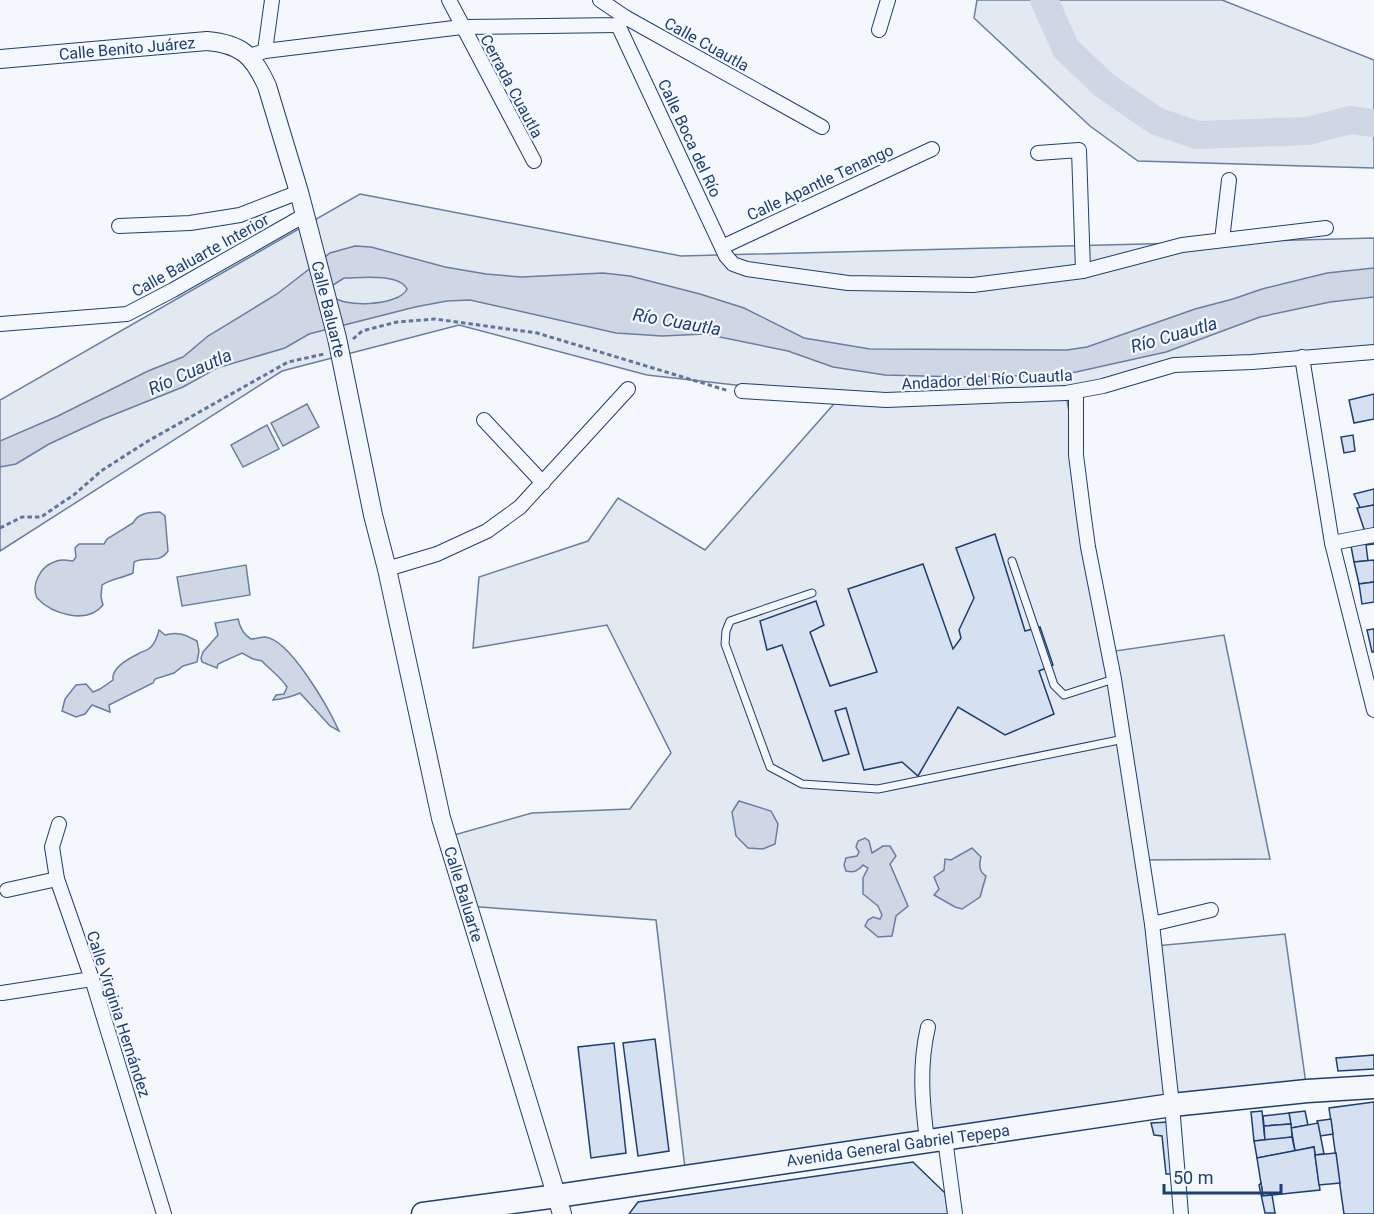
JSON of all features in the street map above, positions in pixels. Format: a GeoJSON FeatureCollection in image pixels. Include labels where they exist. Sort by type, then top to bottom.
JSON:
{"type":"FeatureCollection","features":[{"type":"Feature","properties":{"kind":"main road","name":"Avenida General Gabriel Tepepa"},"geometry":{"type":"LineString","coordinates":[[423,1214],[560,1205],[936,1140],[1173,1105],[1307,1091],[1374,1087]]}},
{"type":"Feature","properties":{"kind":"street"},"geometry":{"type":"LineString","coordinates":[[258,54],[272,0]]}},
{"type":"Feature","properties":{"kind":"street","name":"Cerrada Cuautla"},"geometry":{"type":"LineString","coordinates":[[449,0],[534,161]]}},
{"type":"Feature","properties":{"kind":"street"},"geometry":{"type":"LineString","coordinates":[[600,0],[621,21]]}},
{"type":"Feature","properties":{"kind":"street"},"geometry":{"type":"LineString","coordinates":[[879,30],[883,2]]}},
{"type":"Feature","properties":{"kind":"street","name":"Calle Cuautla"},"geometry":{"type":"LineString","coordinates":[[258,54],[462,27],[621,21],[822,127]]}},
{"type":"Feature","properties":{"kind":"street","name":"Calle Boca del Río"},"geometry":{"type":"LineString","coordinates":[[621,21],[722,247],[733,264],[747,269],[848,283],[972,285],[1083,271]]}},
{"type":"Feature","properties":{"kind":"street","name":"Calle Benito Juárez"},"geometry":{"type":"LineString","coordinates":[[0,59],[207,41],[224,42],[258,54]]}},
{"type":"Feature","properties":{"kind":"street","name":"Calle Baluarte"},"geometry":{"type":"LineString","coordinates":[[258,54],[260,71],[267,86],[299,192],[337,338],[373,515],[387,569],[441,818],[560,1205]]}},
{"type":"Feature","properties":{"kind":"street","name":"Calle Apantle Tenango"},"geometry":{"type":"LineString","coordinates":[[722,247],[932,149]]}},
{"type":"Feature","properties":{"kind":"street"},"geometry":{"type":"LineString","coordinates":[[1038,153],[1079,150],[1083,271],[1182,245],[1326,228]]}},
{"type":"Feature","properties":{"kind":"street"},"geometry":{"type":"LineString","coordinates":[[1222,240],[1229,180]]}},
{"type":"Feature","properties":{"kind":"street"},"geometry":{"type":"LineString","coordinates":[[118,226],[190,223],[240,215],[299,192]]}},
{"type":"Feature","properties":{"kind":"street","name":"Calle Baluarte Interior"},"geometry":{"type":"LineString","coordinates":[[0,324],[127,314],[305,215]]}},
{"type":"Feature","properties":{"kind":"street","name":"Andador del Río Cuautla"},"geometry":{"type":"LineString","coordinates":[[742,391],[886,400],[1076,392],[1174,365],[1252,362],[1374,352]]}},
{"type":"Feature","properties":{"kind":"street"},"geometry":{"type":"LineString","coordinates":[[1302,357],[1332,543],[1374,710]]}},
{"type":"Feature","properties":{"kind":"street"},"geometry":{"type":"LineString","coordinates":[[387,569],[437,554],[487,531],[520,507],[628,389]]}},
{"type":"Feature","properties":{"kind":"street"},"geometry":{"type":"LineString","coordinates":[[1076,392],[1076,455],[1085,528],[1114,679],[1152,924],[1173,1105],[1181,1214]]}},
{"type":"Feature","properties":{"kind":"street"},"geometry":{"type":"LineString","coordinates":[[483,420],[543,483]]}},
{"type":"Feature","properties":{"kind":"street"},"geometry":{"type":"LineString","coordinates":[[1332,543],[1374,535]]}},
{"type":"Feature","properties":{"kind":"street","name":"Calle Virginia Hernández"},"geometry":{"type":"LineString","coordinates":[[59,824],[52,847],[57,879],[92,979],[164,1214]]}},
{"type":"Feature","properties":{"kind":"street"},"geometry":{"type":"LineString","coordinates":[[7,890],[57,879]]}},
{"type":"Feature","properties":{"kind":"street"},"geometry":{"type":"LineString","coordinates":[[1152,924],[1211,910]]}},
{"type":"Feature","properties":{"kind":"street"},"geometry":{"type":"LineString","coordinates":[[2,993],[92,979]]}},
{"type":"Feature","properties":{"kind":"street"},"geometry":{"type":"LineString","coordinates":[[928,1027],[922,1052],[922,1094],[955,1214]]}},
{"type":"Feature","properties":{"kind":"lane"},"geometry":{"type":"LineString","coordinates":[[1012,561],[1054,685],[1064,695],[1114,679]]}},
{"type":"Feature","properties":{"kind":"lane"},"geometry":{"type":"LineString","coordinates":[[812,593],[730,621],[725,644],[770,767],[802,784],[878,789],[1124,739]]}},
{"type":"Feature","properties":{"kind":"shaded area"},"geometry":{"type":"Polygon","coordinates":[[[977,0],[1222,0],[1374,60],[1374,168],[1138,161],[1090,126],[974,18],[977,0]]]}},
{"type":"Feature","properties":{"kind":"shaded area"},"geometry":{"type":"Polygon","coordinates":[[[360,194],[681,256],[1374,238],[1374,352],[1205,364],[1066,394],[1109,652],[1224,635],[1270,859],[1143,860],[1155,946],[1285,934],[1307,1091],[686,1177],[656,920],[468,906],[447,837],[532,813],[630,809],[671,753],[607,625],[473,648],[479,577],[588,541],[618,498],[705,550],[840,397],[647,375],[459,325],[282,371],[0,551],[0,400],[360,194]]]}},
{"type":"Feature","properties":{"kind":"water","name":"Río Cuautla"},"geometry":{"type":"Polygon","coordinates":[[[355,246],[371,247],[445,267],[521,277],[603,273],[630,276],[744,308],[804,338],[870,349],[1067,350],[1087,347],[1195,309],[1262,289],[1327,273],[1374,268],[1374,297],[1330,302],[1260,317],[1166,352],[1076,372],[1049,375],[961,377],[885,375],[833,367],[788,351],[705,334],[662,336],[616,333],[470,300],[447,301],[309,334],[285,348],[217,368],[183,387],[103,419],[49,444],[16,464],[0,467],[0,441],[58,416],[148,371],[183,357],[208,336],[277,294],[330,253],[355,246]],[[344,278],[333,285],[330,294],[345,302],[370,304],[382,302],[402,295],[407,289],[403,284],[388,278],[344,278]]]}},
{"type":"Feature","properties":{"kind":"water"},"geometry":{"type":"Polygon","coordinates":[[[307,404],[319,427],[283,446],[271,423],[307,404]]]}},
{"type":"Feature","properties":{"kind":"water"},"geometry":{"type":"Polygon","coordinates":[[[267,425],[279,449],[243,467],[231,445],[267,425]]]}},
{"type":"Feature","properties":{"kind":"water"},"geometry":{"type":"Polygon","coordinates":[[[160,512],[165,516],[168,551],[161,558],[134,562],[133,573],[102,585],[103,605],[96,611],[79,616],[60,613],[37,598],[36,582],[41,572],[49,564],[61,560],[73,561],[76,557],[75,548],[79,544],[104,544],[107,539],[133,523],[141,515],[160,512]]]}},
{"type":"Feature","properties":{"kind":"water"},"geometry":{"type":"Polygon","coordinates":[[[246,565],[250,595],[182,606],[177,577],[246,565]]]}},
{"type":"Feature","properties":{"kind":"water"},"geometry":{"type":"Polygon","coordinates":[[[238,619],[243,631],[251,639],[265,637],[286,649],[308,677],[339,731],[330,726],[300,693],[273,700],[276,695],[284,694],[287,687],[262,661],[242,653],[218,664],[217,668],[202,662],[203,652],[218,635],[215,623],[238,619]]]}},
{"type":"Feature","properties":{"kind":"water"},"geometry":{"type":"Polygon","coordinates":[[[159,630],[165,635],[181,634],[197,641],[199,651],[197,662],[155,679],[153,683],[109,705],[110,712],[92,705],[85,714],[76,717],[62,711],[65,699],[76,685],[86,684],[93,692],[100,689],[113,680],[121,664],[151,647],[159,630]]]}},
{"type":"Feature","properties":{"kind":"water"},"geometry":{"type":"Polygon","coordinates":[[[739,801],[771,811],[778,824],[775,844],[763,849],[748,848],[736,836],[732,812],[739,801]]]}},
{"type":"Feature","properties":{"kind":"water"},"geometry":{"type":"Polygon","coordinates":[[[865,838],[869,841],[872,853],[883,846],[890,846],[896,856],[890,864],[908,906],[896,916],[892,936],[878,937],[865,926],[868,920],[873,917],[880,919],[882,915],[878,906],[863,894],[863,878],[868,868],[863,865],[856,871],[849,872],[846,871],[844,865],[846,858],[857,856],[858,841],[865,838]]]}},
{"type":"Feature","properties":{"kind":"water"},"geometry":{"type":"Polygon","coordinates":[[[972,848],[981,857],[980,868],[986,876],[980,897],[962,909],[934,895],[939,889],[934,877],[944,870],[945,859],[951,860],[972,848]]]}},
{"type":"Feature","properties":{"kind":"building"},"geometry":{"type":"Polygon","coordinates":[[[1374,394],[1374,419],[1354,423],[1349,400],[1374,394]]]}},
{"type":"Feature","properties":{"kind":"building"},"geometry":{"type":"Polygon","coordinates":[[[1353,435],[1355,451],[1344,453],[1341,437],[1353,435]]]}},
{"type":"Feature","properties":{"kind":"building"},"geometry":{"type":"Polygon","coordinates":[[[1374,489],[1374,505],[1360,508],[1354,494],[1374,489]]]}},
{"type":"Feature","properties":{"kind":"building"},"geometry":{"type":"Polygon","coordinates":[[[1374,505],[1374,530],[1365,532],[1357,508],[1374,505]]]}},
{"type":"Feature","properties":{"kind":"building"},"geometry":{"type":"Polygon","coordinates":[[[995,534],[1025,631],[1040,627],[1053,665],[1039,671],[1054,714],[1005,735],[958,707],[918,776],[902,762],[864,770],[846,708],[835,711],[849,754],[823,761],[782,645],[767,650],[760,621],[816,601],[824,625],[810,632],[830,686],[877,672],[848,589],[923,564],[953,649],[961,638],[959,630],[974,598],[956,548],[995,534]]]}},
{"type":"Feature","properties":{"kind":"building"},"geometry":{"type":"Polygon","coordinates":[[[1374,540],[1374,544],[1366,545],[1368,561],[1354,562],[1351,546],[1374,540]]]}},
{"type":"Feature","properties":{"kind":"building"},"geometry":{"type":"Polygon","coordinates":[[[1374,560],[1374,582],[1359,584],[1354,562],[1374,560]]]}},
{"type":"Feature","properties":{"kind":"building"},"geometry":{"type":"Polygon","coordinates":[[[1374,582],[1374,602],[1362,604],[1359,584],[1374,582]]]}},
{"type":"Feature","properties":{"kind":"building"},"geometry":{"type":"Polygon","coordinates":[[[1374,629],[1374,652],[1372,652],[1367,630],[1374,629]]]}},
{"type":"Feature","properties":{"kind":"building"},"geometry":{"type":"Polygon","coordinates":[[[655,1039],[669,1151],[638,1156],[623,1043],[655,1039]]]}},
{"type":"Feature","properties":{"kind":"building"},"geometry":{"type":"Polygon","coordinates":[[[614,1043],[626,1153],[591,1158],[578,1047],[614,1043]]]}},
{"type":"Feature","properties":{"kind":"building"},"geometry":{"type":"Polygon","coordinates":[[[1374,1055],[1374,1069],[1338,1071],[1336,1058],[1374,1055]]]}},
{"type":"Feature","properties":{"kind":"building"},"geometry":{"type":"Polygon","coordinates":[[[1374,1102],[1374,1214],[1344,1214],[1329,1108],[1374,1102]]]}},
{"type":"Feature","properties":{"kind":"building"},"geometry":{"type":"Polygon","coordinates":[[[1262,1111],[1265,1140],[1254,1141],[1251,1112],[1262,1111]]]}},
{"type":"Feature","properties":{"kind":"building"},"geometry":{"type":"Polygon","coordinates":[[[1305,1111],[1308,1125],[1291,1128],[1289,1113],[1305,1111]]]}},
{"type":"Feature","properties":{"kind":"building"},"geometry":{"type":"Polygon","coordinates":[[[1289,1113],[1291,1124],[1264,1126],[1263,1116],[1289,1113]]]}},
{"type":"Feature","properties":{"kind":"building"},"geometry":{"type":"Polygon","coordinates":[[[1331,1119],[1333,1134],[1320,1136],[1317,1121],[1331,1119]]]}},
{"type":"Feature","properties":{"kind":"building"},"geometry":{"type":"Polygon","coordinates":[[[1169,1122],[1176,1174],[1166,1174],[1162,1136],[1154,1135],[1151,1123],[1169,1122]]]}},
{"type":"Feature","properties":{"kind":"building"},"geometry":{"type":"Polygon","coordinates":[[[1318,1123],[1324,1154],[1315,1155],[1314,1147],[1295,1151],[1291,1128],[1318,1123]]]}},
{"type":"Feature","properties":{"kind":"building"},"geometry":{"type":"Polygon","coordinates":[[[1291,1124],[1292,1137],[1265,1141],[1264,1126],[1291,1124]]]}},
{"type":"Feature","properties":{"kind":"building"},"geometry":{"type":"Polygon","coordinates":[[[1292,1137],[1295,1151],[1257,1158],[1254,1141],[1292,1137]]]}},
{"type":"Feature","properties":{"kind":"building"},"geometry":{"type":"Polygon","coordinates":[[[1314,1147],[1320,1190],[1263,1196],[1257,1158],[1314,1147]]]}},
{"type":"Feature","properties":{"kind":"building"},"geometry":{"type":"Polygon","coordinates":[[[1336,1153],[1340,1183],[1319,1185],[1315,1155],[1336,1153]]]}},
{"type":"Feature","properties":{"kind":"building"},"geometry":{"type":"Polygon","coordinates":[[[913,1162],[945,1193],[948,1214],[629,1214],[638,1202],[913,1162]]]}},
{"type":"Feature","properties":{"kind":"building"},"geometry":{"type":"Polygon","coordinates":[[[1261,1183],[1263,1196],[1272,1195],[1275,1213],[1265,1213],[1259,1185],[1261,1183]]]}},
{"type":"Feature","properties":{"kind":"waterway"},"geometry":{"type":"LineString","coordinates":[[1044,0],[1066,49],[1104,85],[1156,121],[1197,135],[1308,131],[1350,120],[1374,123]]}}]}
